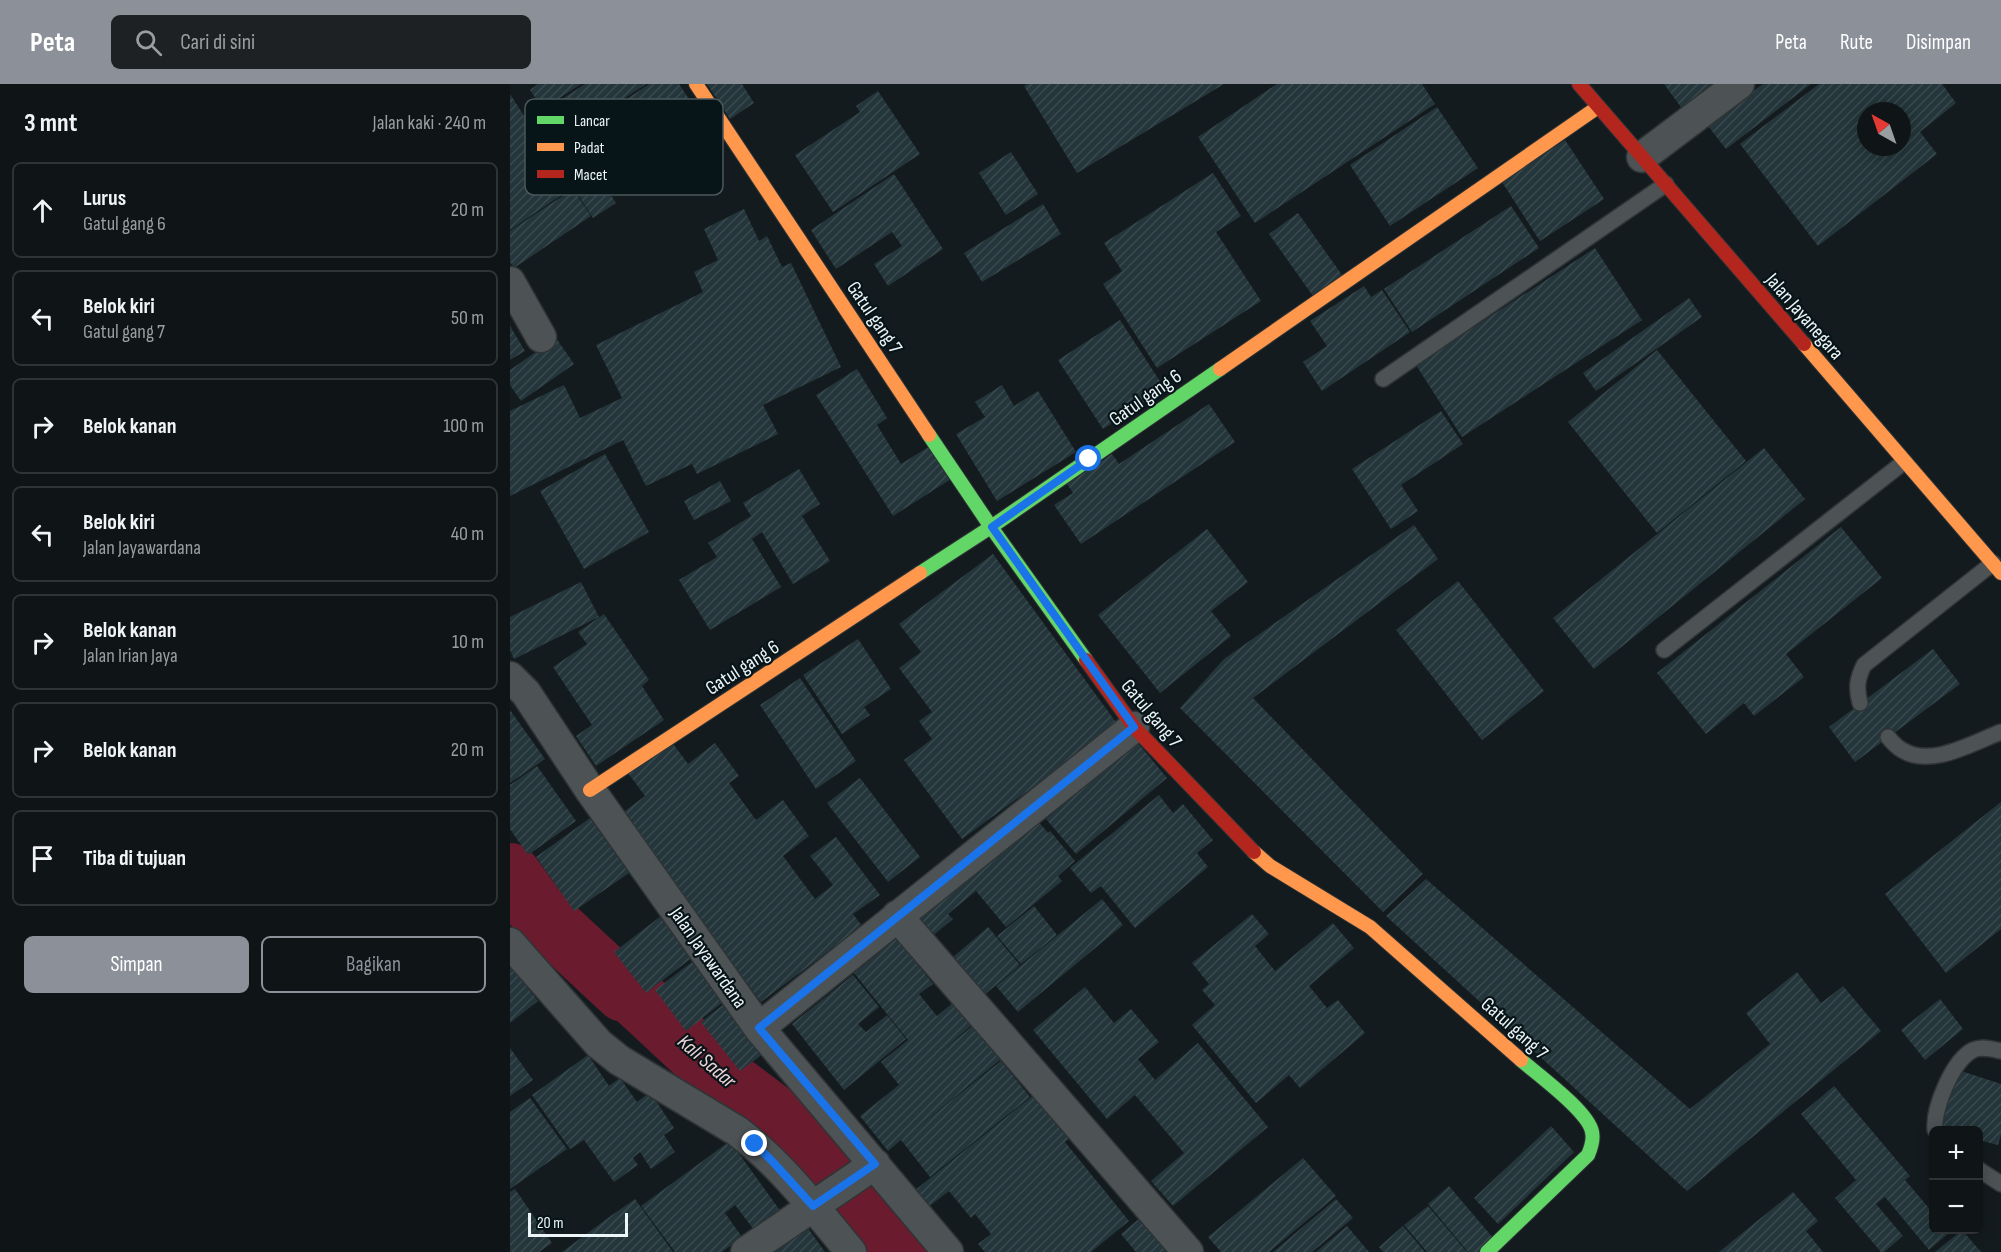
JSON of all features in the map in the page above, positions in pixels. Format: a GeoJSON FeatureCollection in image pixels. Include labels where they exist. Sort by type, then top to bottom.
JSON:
{"type":"FeatureCollection","features":[{"type":"Feature","properties":{"kind":"street","name":"Gatul gang 7"},"geometry":{"type":"LineString","coordinates":[[696,84],[706,99]]}},
{"type":"Feature","properties":{"kind":"street","name":"Jalan Jayanegara"},"geometry":{"type":"LineString","coordinates":[[1579,84],[1997,568]]}},
{"type":"Feature","properties":{"kind":"street"},"geometry":{"type":"LineString","coordinates":[[1642,157],[1739,84]]}},
{"type":"Feature","properties":{"kind":"street","name":"Gatul gang 6"},"geometry":{"type":"LineString","coordinates":[[590,790],[992,527],[1598,107]]}},
{"type":"Feature","properties":{"kind":"street","name":"Gatul gang 7"},"geometry":{"type":"LineString","coordinates":[[723,124],[992,527],[1134,727],[1270,866],[1370,927],[1585,1116],[1592,1127],[1594,1140],[1588,1155],[1488,1252]]}},
{"type":"Feature","properties":{"kind":"street"},"geometry":{"type":"LineString","coordinates":[[510,282],[541,337]]}},
{"type":"Feature","properties":{"kind":"street","name":"Jalan Jayawardana"},"geometry":{"type":"LineString","coordinates":[[510,677],[526,693],[590,790],[759,1028],[867,1169],[948,1252]]}},
{"type":"Feature","properties":{"kind":"street"},"geometry":{"type":"LineString","coordinates":[[759,1028],[1134,727]]}},
{"type":"Feature","properties":{"kind":"street"},"geometry":{"type":"LineString","coordinates":[[897,916],[1188,1252]]}},
{"type":"Feature","properties":{"kind":"street"},"geometry":{"type":"LineString","coordinates":[[510,943],[599,1044],[619,1060],[737,1131],[821,1201],[851,1252]]}},
{"type":"Feature","properties":{"kind":"street"},"geometry":{"type":"LineString","coordinates":[[746,1252],[867,1169]]}},
{"type":"Feature","properties":{"kind":"lane"},"geometry":{"type":"LineString","coordinates":[[1383,379],[1666,184]]}},
{"type":"Feature","properties":{"kind":"lane"},"geometry":{"type":"LineString","coordinates":[[1664,650],[1904,462]]}},
{"type":"Feature","properties":{"kind":"lane"},"geometry":{"type":"LineString","coordinates":[[1860,704],[1856,690],[1864,665],[1997,568]]}},
{"type":"Feature","properties":{"kind":"lane"},"geometry":{"type":"LineString","coordinates":[[1888,737],[1901,750],[1913,756],[1927,758],[1940,756],[2001,732]]}},
{"type":"Feature","properties":{"kind":"lane"},"geometry":{"type":"LineString","coordinates":[[1936,1126],[1937,1113],[1948,1079],[1965,1056],[1974,1050],[1985,1048],[2001,1051]]}},
{"type":"Feature","properties":{"kind":"lane"},"geometry":{"type":"LineString","coordinates":[[1983,1172],[2001,1184]]}},
{"type":"Feature","properties":{"kind":"building"},"geometry":{"type":"Polygon","coordinates":[[[538,84],[581,84],[558,99],[536,99],[530,90],[538,84]]]}},
{"type":"Feature","properties":{"kind":"building"},"geometry":{"type":"Polygon","coordinates":[[[585,84],[646,84],[623,99],[562,99],[585,84]]]}},
{"type":"Feature","properties":{"kind":"building"},"geometry":{"type":"Polygon","coordinates":[[[649,84],[679,84],[689,99],[627,99],[649,84]]]}},
{"type":"Feature","properties":{"kind":"building"},"geometry":{"type":"Polygon","coordinates":[[[707,84],[742,84],[754,103],[730,119],[723,108],[723,99],[717,99],[707,84]]]}},
{"type":"Feature","properties":{"kind":"building"},"geometry":{"type":"Polygon","coordinates":[[[1027,84],[1224,84],[1077,173],[1024,86],[1027,84]]]}},
{"type":"Feature","properties":{"kind":"building"},"geometry":{"type":"Polygon","coordinates":[[[1277,84],[1422,84],[1435,104],[1255,223],[1198,137],[1277,84]]]}},
{"type":"Feature","properties":{"kind":"building"},"geometry":{"type":"Polygon","coordinates":[[[1664,84],[1716,84],[1683,110],[1664,84]]]}},
{"type":"Feature","properties":{"kind":"building"},"geometry":{"type":"Polygon","coordinates":[[[1763,84],[1811,84],[1726,149],[1708,126],[1763,84]]]}},
{"type":"Feature","properties":{"kind":"building"},"geometry":{"type":"Polygon","coordinates":[[[1819,84],[1942,84],[1956,103],[1920,132],[1937,154],[1818,246],[1740,144],[1819,84]]]}},
{"type":"Feature","properties":{"kind":"building"},"geometry":{"type":"Polygon","coordinates":[[[878,91],[920,154],[833,212],[795,155],[860,112],[856,106],[878,91]]]}},
{"type":"Feature","properties":{"kind":"building"},"geometry":{"type":"Polygon","coordinates":[[[510,94],[525,117],[525,195],[560,196],[510,230],[510,94]]]}},
{"type":"Feature","properties":{"kind":"building"},"geometry":{"type":"Polygon","coordinates":[[[1437,107],[1478,168],[1390,226],[1350,165],[1437,107]]]}},
{"type":"Feature","properties":{"kind":"building"},"geometry":{"type":"Polygon","coordinates":[[[1565,140],[1604,199],[1540,241],[1502,182],[1565,140]]]}},
{"type":"Feature","properties":{"kind":"building"},"geometry":{"type":"Polygon","coordinates":[[[1011,152],[1038,194],[1006,215],[979,173],[1011,152]]]}},
{"type":"Feature","properties":{"kind":"building"},"geometry":{"type":"Polygon","coordinates":[[[1213,173],[1241,216],[1216,232],[1261,301],[1157,368],[1103,284],[1122,271],[1104,243],[1213,173]]]}},
{"type":"Feature","properties":{"kind":"building"},"geometry":{"type":"Polygon","coordinates":[[[894,174],[943,249],[888,286],[874,264],[902,246],[892,232],[836,269],[811,230],[894,174]]]}},
{"type":"Feature","properties":{"kind":"building"},"geometry":{"type":"Polygon","coordinates":[[[564,195],[577,195],[591,216],[514,268],[510,262],[510,231],[564,195]]]}},
{"type":"Feature","properties":{"kind":"building"},"geometry":{"type":"Polygon","coordinates":[[[578,195],[611,195],[616,203],[593,218],[578,195]]]}},
{"type":"Feature","properties":{"kind":"building"},"geometry":{"type":"Polygon","coordinates":[[[1043,204],[1061,234],[982,282],[964,253],[1043,204]]]}},
{"type":"Feature","properties":{"kind":"building"},"geometry":{"type":"Polygon","coordinates":[[[1511,206],[1539,248],[1412,332],[1384,289],[1511,206]]]}},
{"type":"Feature","properties":{"kind":"building"},"geometry":{"type":"Polygon","coordinates":[[[744,209],[759,241],[767,236],[782,267],[791,263],[841,367],[763,405],[778,434],[697,474],[692,464],[646,486],[623,440],[510,496],[510,411],[564,385],[580,418],[622,398],[596,345],[703,292],[694,272],[718,260],[704,229],[744,209]]]}},
{"type":"Feature","properties":{"kind":"building"},"geometry":{"type":"Polygon","coordinates":[[[1298,213],[1342,275],[1313,296],[1269,234],[1298,213]]]}},
{"type":"Feature","properties":{"kind":"building"},"geometry":{"type":"Polygon","coordinates":[[[1595,248],[1642,320],[1462,437],[1416,365],[1595,248]]]}},
{"type":"Feature","properties":{"kind":"building"},"geometry":{"type":"Polygon","coordinates":[[[1364,286],[1371,297],[1382,290],[1410,332],[1322,391],[1303,362],[1327,346],[1310,321],[1364,286]]]}},
{"type":"Feature","properties":{"kind":"building"},"geometry":{"type":"Polygon","coordinates":[[[1689,298],[1702,317],[1596,391],[1583,373],[1689,298]]]}},
{"type":"Feature","properties":{"kind":"building"},"geometry":{"type":"Polygon","coordinates":[[[1120,320],[1165,389],[1103,429],[1058,360],[1120,320]]]}},
{"type":"Feature","properties":{"kind":"building"},"geometry":{"type":"Polygon","coordinates":[[[510,326],[525,351],[510,360],[510,326]]]}},
{"type":"Feature","properties":{"kind":"building"},"geometry":{"type":"Polygon","coordinates":[[[556,338],[574,364],[521,401],[510,385],[510,370],[556,338]]]}},
{"type":"Feature","properties":{"kind":"building"},"geometry":{"type":"Polygon","coordinates":[[[1657,350],[1746,461],[1657,533],[1568,422],[1657,350]]]}},
{"type":"Feature","properties":{"kind":"building"},"geometry":{"type":"Polygon","coordinates":[[[857,369],[887,418],[877,425],[901,464],[930,446],[951,479],[893,516],[816,395],[857,369]]]}},
{"type":"Feature","properties":{"kind":"building"},"geometry":{"type":"Polygon","coordinates":[[[1002,385],[1014,406],[1038,391],[1076,452],[997,501],[956,434],[985,417],[975,402],[1002,385]]]}},
{"type":"Feature","properties":{"kind":"building"},"geometry":{"type":"Polygon","coordinates":[[[1209,404],[1235,442],[1081,544],[1054,505],[1073,493],[1067,484],[1112,454],[1119,464],[1209,404]]]}},
{"type":"Feature","properties":{"kind":"building"},"geometry":{"type":"Polygon","coordinates":[[[1441,411],[1463,444],[1401,485],[1418,511],[1391,529],[1352,469],[1441,411]]]}},
{"type":"Feature","properties":{"kind":"building"},"geometry":{"type":"Polygon","coordinates":[[[1764,448],[1805,499],[1594,669],[1553,618],[1764,448]]]}},
{"type":"Feature","properties":{"kind":"building"},"geometry":{"type":"Polygon","coordinates":[[[605,454],[649,532],[584,569],[540,491],[605,454]]]}},
{"type":"Feature","properties":{"kind":"building"},"geometry":{"type":"Polygon","coordinates":[[[799,469],[820,504],[802,516],[830,561],[793,584],[762,532],[752,539],[781,587],[710,630],[679,580],[717,557],[708,543],[751,516],[743,503],[799,469]]]}},
{"type":"Feature","properties":{"kind":"building"},"geometry":{"type":"Polygon","coordinates":[[[720,481],[731,501],[694,520],[684,501],[720,481]]]}},
{"type":"Feature","properties":{"kind":"building"},"geometry":{"type":"Polygon","coordinates":[[[1414,525],[1438,559],[1253,698],[1423,874],[1383,912],[1180,708],[1224,659],[1414,525]]]}},
{"type":"Feature","properties":{"kind":"building"},"geometry":{"type":"Polygon","coordinates":[[[1841,527],[1882,578],[1786,654],[1804,677],[1754,716],[1744,703],[1706,734],[1657,673],[1841,527]]]}},
{"type":"Feature","properties":{"kind":"building"},"geometry":{"type":"Polygon","coordinates":[[[1207,529],[1248,582],[1211,611],[1231,636],[1160,693],[1098,615],[1207,529]]]}},
{"type":"Feature","properties":{"kind":"building"},"geometry":{"type":"Polygon","coordinates":[[[993,554],[1118,725],[962,839],[904,760],[932,739],[919,721],[932,712],[899,668],[921,652],[899,624],[993,554]]]}},
{"type":"Feature","properties":{"kind":"building"},"geometry":{"type":"Polygon","coordinates":[[[1458,581],[1544,691],[1482,740],[1396,630],[1458,581]]]}},
{"type":"Feature","properties":{"kind":"building"},"geometry":{"type":"Polygon","coordinates":[[[581,582],[599,617],[514,659],[510,650],[510,617],[581,582]]]}},
{"type":"Feature","properties":{"kind":"building"},"geometry":{"type":"Polygon","coordinates":[[[604,614],[649,680],[642,686],[664,720],[596,766],[576,736],[592,725],[553,667],[587,644],[578,632],[604,614]]]}},
{"type":"Feature","properties":{"kind":"building"},"geometry":{"type":"Polygon","coordinates":[[[858,639],[891,689],[864,707],[870,715],[842,734],[803,675],[858,639]]]}},
{"type":"Feature","properties":{"kind":"building"},"geometry":{"type":"Polygon","coordinates":[[[1933,649],[1960,684],[1855,762],[1829,727],[1933,649]]]}},
{"type":"Feature","properties":{"kind":"building"},"geometry":{"type":"Polygon","coordinates":[[[800,678],[856,761],[816,789],[760,705],[800,678]]]}},
{"type":"Feature","properties":{"kind":"building"},"geometry":{"type":"Polygon","coordinates":[[[510,710],[545,759],[510,783],[510,710]]]}},
{"type":"Feature","properties":{"kind":"building"},"geometry":{"type":"Polygon","coordinates":[[[671,741],[688,764],[715,743],[739,776],[729,783],[756,820],[783,800],[809,836],[783,856],[815,899],[833,885],[810,856],[836,837],[880,895],[853,914],[862,926],[761,1002],[621,814],[645,796],[628,773],[671,741]]]}},
{"type":"Feature","properties":{"kind":"building"},"geometry":{"type":"Polygon","coordinates":[[[1138,743],[1167,778],[1076,854],[1046,819],[1138,743]]]}},
{"type":"Feature","properties":{"kind":"building"},"geometry":{"type":"Polygon","coordinates":[[[537,766],[576,821],[528,855],[510,829],[510,785],[537,766]]]}},
{"type":"Feature","properties":{"kind":"building"},"geometry":{"type":"Polygon","coordinates":[[[860,778],[920,857],[888,882],[827,803],[860,778]]]}},
{"type":"Feature","properties":{"kind":"building"},"geometry":{"type":"Polygon","coordinates":[[[1159,795],[1173,813],[1183,804],[1213,840],[1197,853],[1208,867],[1135,928],[1101,886],[1091,893],[1070,868],[1159,795]]]}},
{"type":"Feature","properties":{"kind":"building"},"geometry":{"type":"Polygon","coordinates":[[[2001,802],[2001,929],[1946,973],[1885,894],[2001,802]]]}},
{"type":"Feature","properties":{"kind":"building"},"geometry":{"type":"Polygon","coordinates":[[[1031,813],[1048,833],[1050,831],[1075,861],[1058,876],[1062,881],[1006,927],[976,891],[948,914],[953,919],[930,938],[910,913],[1031,813]]]}},
{"type":"Feature","properties":{"kind":"building"},"geometry":{"type":"Polygon","coordinates":[[[590,818],[629,873],[574,911],[536,857],[590,818]]]}},
{"type":"Feature","properties":{"kind":"building"},"geometry":{"type":"Polygon","coordinates":[[[1426,879],[1690,1109],[1770,1044],[1746,1013],[1797,972],[1821,1003],[1843,986],[1881,1031],[1687,1191],[1386,916],[1426,879]]]}},
{"type":"Feature","properties":{"kind":"building"},"geometry":{"type":"Polygon","coordinates":[[[1102,899],[1123,925],[1018,1012],[996,986],[1102,899]]]}},
{"type":"Feature","properties":{"kind":"building"},"geometry":{"type":"Polygon","coordinates":[[[1034,906],[1057,935],[1021,964],[997,936],[1034,906]]]}},
{"type":"Feature","properties":{"kind":"building"},"geometry":{"type":"Polygon","coordinates":[[[1252,914],[1269,934],[1255,946],[1275,971],[1333,923],[1354,948],[1309,986],[1327,1008],[1338,1000],[1365,1033],[1300,1088],[1289,1075],[1256,1103],[1192,1025],[1215,1005],[1202,990],[1209,984],[1192,963],[1252,914]]]}},
{"type":"Feature","properties":{"kind":"building"},"geometry":{"type":"Polygon","coordinates":[[[661,916],[693,957],[646,993],[614,952],[661,916]]]}},
{"type":"Feature","properties":{"kind":"building"},"geometry":{"type":"Polygon","coordinates":[[[988,927],[1020,965],[983,996],[952,958],[988,927]]]}},
{"type":"Feature","properties":{"kind":"building"},"geometry":{"type":"Polygon","coordinates":[[[897,938],[933,984],[919,994],[937,1016],[954,1002],[972,1025],[939,1053],[973,1026],[1000,1060],[912,1132],[1001,1061],[1030,1097],[930,1177],[901,1140],[888,1151],[860,1116],[899,1085],[881,1062],[908,1040],[854,973],[897,938]]]}},
{"type":"Feature","properties":{"kind":"building"},"geometry":{"type":"Polygon","coordinates":[[[692,962],[723,1002],[686,1031],[655,990],[692,962]]]}},
{"type":"Feature","properties":{"kind":"building"},"geometry":{"type":"Polygon","coordinates":[[[510,965],[538,1001],[510,1023],[510,965]]]}},
{"type":"Feature","properties":{"kind":"building"},"geometry":{"type":"Polygon","coordinates":[[[853,975],[879,1007],[858,1024],[866,1032],[887,1015],[906,1039],[844,1090],[792,1024],[853,975]]]}},
{"type":"Feature","properties":{"kind":"building"},"geometry":{"type":"Polygon","coordinates":[[[1085,987],[1114,1023],[1131,1009],[1159,1042],[1138,1059],[1155,1080],[1198,1043],[1268,1127],[1173,1206],[1151,1181],[1184,1153],[1135,1095],[1107,1119],[1033,1030],[1085,987]]]}},
{"type":"Feature","properties":{"kind":"building"},"geometry":{"type":"Polygon","coordinates":[[[1940,999],[1963,1029],[1925,1060],[1901,1030],[1940,999]]]}},
{"type":"Feature","properties":{"kind":"building"},"geometry":{"type":"Polygon","coordinates":[[[724,1004],[763,1054],[740,1071],[701,1022],[724,1004]]]}},
{"type":"Feature","properties":{"kind":"building"},"geometry":{"type":"Polygon","coordinates":[[[510,1048],[533,1080],[510,1096],[510,1048]]]}},
{"type":"Feature","properties":{"kind":"building"},"geometry":{"type":"Polygon","coordinates":[[[588,1055],[609,1086],[620,1078],[637,1102],[650,1092],[674,1128],[664,1135],[675,1152],[651,1169],[640,1152],[633,1158],[638,1165],[614,1182],[584,1140],[570,1149],[532,1095],[588,1055]]]}},
{"type":"Feature","properties":{"kind":"building"},"geometry":{"type":"Polygon","coordinates":[[[1958,1070],[2001,1084],[2001,1135],[1998,1145],[1983,1141],[1983,1126],[1941,1126],[1958,1070]]]}},
{"type":"Feature","properties":{"kind":"building"},"geometry":{"type":"Polygon","coordinates":[[[1834,1086],[1910,1176],[1905,1180],[1929,1208],[1929,1234],[1948,1234],[1929,1250],[1885,1197],[1876,1204],[1903,1236],[1881,1252],[1835,1198],[1856,1180],[1801,1114],[1834,1086]]]}},
{"type":"Feature","properties":{"kind":"building"},"geometry":{"type":"Polygon","coordinates":[[[1035,1094],[1070,1138],[1065,1142],[1129,1221],[1091,1252],[985,1252],[978,1244],[991,1234],[975,1214],[971,1218],[949,1191],[927,1208],[914,1191],[1035,1094]]]}},
{"type":"Feature","properties":{"kind":"building"},"geometry":{"type":"Polygon","coordinates":[[[530,1098],[567,1149],[510,1189],[510,1112],[530,1098]]]}},
{"type":"Feature","properties":{"kind":"building"},"geometry":{"type":"Polygon","coordinates":[[[1551,1126],[1574,1152],[1498,1224],[1474,1198],[1551,1126]]]}},
{"type":"Feature","properties":{"kind":"building"},"geometry":{"type":"Polygon","coordinates":[[[730,1141],[784,1216],[758,1235],[735,1205],[725,1213],[742,1237],[722,1252],[675,1252],[641,1206],[730,1141]]]}},
{"type":"Feature","properties":{"kind":"building"},"geometry":{"type":"Polygon","coordinates":[[[1303,1158],[1336,1196],[1269,1252],[1221,1252],[1208,1237],[1303,1158]]]}},
{"type":"Feature","properties":{"kind":"building"},"geometry":{"type":"Polygon","coordinates":[[[1449,1186],[1494,1239],[1479,1252],[1468,1252],[1428,1204],[1449,1186]]]}},
{"type":"Feature","properties":{"kind":"building"},"geometry":{"type":"Polygon","coordinates":[[[515,1189],[552,1243],[539,1252],[510,1252],[510,1192],[515,1189]]]}},
{"type":"Feature","properties":{"kind":"building"},"geometry":{"type":"Polygon","coordinates":[[[1793,1192],[1818,1221],[1806,1231],[1823,1252],[1719,1252],[1793,1192]]]}},
{"type":"Feature","properties":{"kind":"building"},"geometry":{"type":"Polygon","coordinates":[[[635,1199],[673,1252],[562,1252],[612,1215],[635,1199]]]}},
{"type":"Feature","properties":{"kind":"building"},"geometry":{"type":"Polygon","coordinates":[[[1336,1199],[1353,1218],[1312,1252],[1273,1252],[1336,1199]]]}},
{"type":"Feature","properties":{"kind":"building"},"geometry":{"type":"Polygon","coordinates":[[[1428,1206],[1467,1252],[1427,1252],[1404,1225],[1428,1206]]]}},
{"type":"Feature","properties":{"kind":"building"},"geometry":{"type":"Polygon","coordinates":[[[1140,1218],[1168,1252],[1136,1252],[1121,1234],[1140,1218]]]}},
{"type":"Feature","properties":{"kind":"building"},"geometry":{"type":"Polygon","coordinates":[[[803,1221],[825,1252],[760,1252],[803,1221]]]}},
{"type":"Feature","properties":{"kind":"building"},"geometry":{"type":"Polygon","coordinates":[[[1347,1226],[1369,1252],[1316,1252],[1347,1226]]]}},
{"type":"Feature","properties":{"kind":"building"},"geometry":{"type":"Polygon","coordinates":[[[1403,1226],[1425,1252],[1383,1252],[1379,1247],[1403,1226]]]}},
{"type":"Feature","properties":{"kind":"building"},"geometry":{"type":"Polygon","coordinates":[[[1957,1234],[1965,1234],[1981,1252],[1935,1252],[1957,1234]]]}},
{"type":"Feature","properties":{"kind":"waterway","name":"Kali Sadar"},"geometry":{"type":"LineString","coordinates":[[510,873],[539,913],[624,992],[627,989],[714,1070],[815,1146],[904,1252]]}},
{"type":"Feature","properties":{"kind":"traffic: fast"},"geometry":{"type":"LineString","coordinates":[[920,573],[991,527],[1220,369]]}},
{"type":"Feature","properties":{"kind":"traffic: fast"},"geometry":{"type":"LineString","coordinates":[[929,435],[991,527],[1086,660]]}},
{"type":"Feature","properties":{"kind":"traffic: fast"},"geometry":{"type":"LineString","coordinates":[[1487,1252],[1588,1155],[1591,1147],[1592,1132],[1582,1114],[1521,1060]]}},
{"type":"Feature","properties":{"kind":"traffic: slow"},"geometry":{"type":"LineString","coordinates":[[696,84],[706,99]]}},
{"type":"Feature","properties":{"kind":"traffic: slow"},"geometry":{"type":"LineString","coordinates":[[1220,369],[1598,107]]}},
{"type":"Feature","properties":{"kind":"traffic: slow"},"geometry":{"type":"LineString","coordinates":[[723,125],[929,435]]}},
{"type":"Feature","properties":{"kind":"traffic: slow"},"geometry":{"type":"LineString","coordinates":[[1804,344],[2001,573]]}},
{"type":"Feature","properties":{"kind":"traffic: slow"},"geometry":{"type":"LineString","coordinates":[[590,790],[920,573]]}},
{"type":"Feature","properties":{"kind":"traffic: slow"},"geometry":{"type":"LineString","coordinates":[[1254,852],[1270,866],[1370,927],[1521,1060]]}},
{"type":"Feature","properties":{"kind":"traffic: jam"},"geometry":{"type":"LineString","coordinates":[[1579,84],[1804,344]]}},
{"type":"Feature","properties":{"kind":"traffic: jam"},"geometry":{"type":"LineString","coordinates":[[1086,660],[1134,727],[1254,852]]}},
{"type":"Feature","properties":{"kind":"route"},"geometry":{"type":"LineString","coordinates":[[755,1144],[813,1206],[875,1164],[759,1028],[1134,727],[992,527],[1089,459]]}}]}
